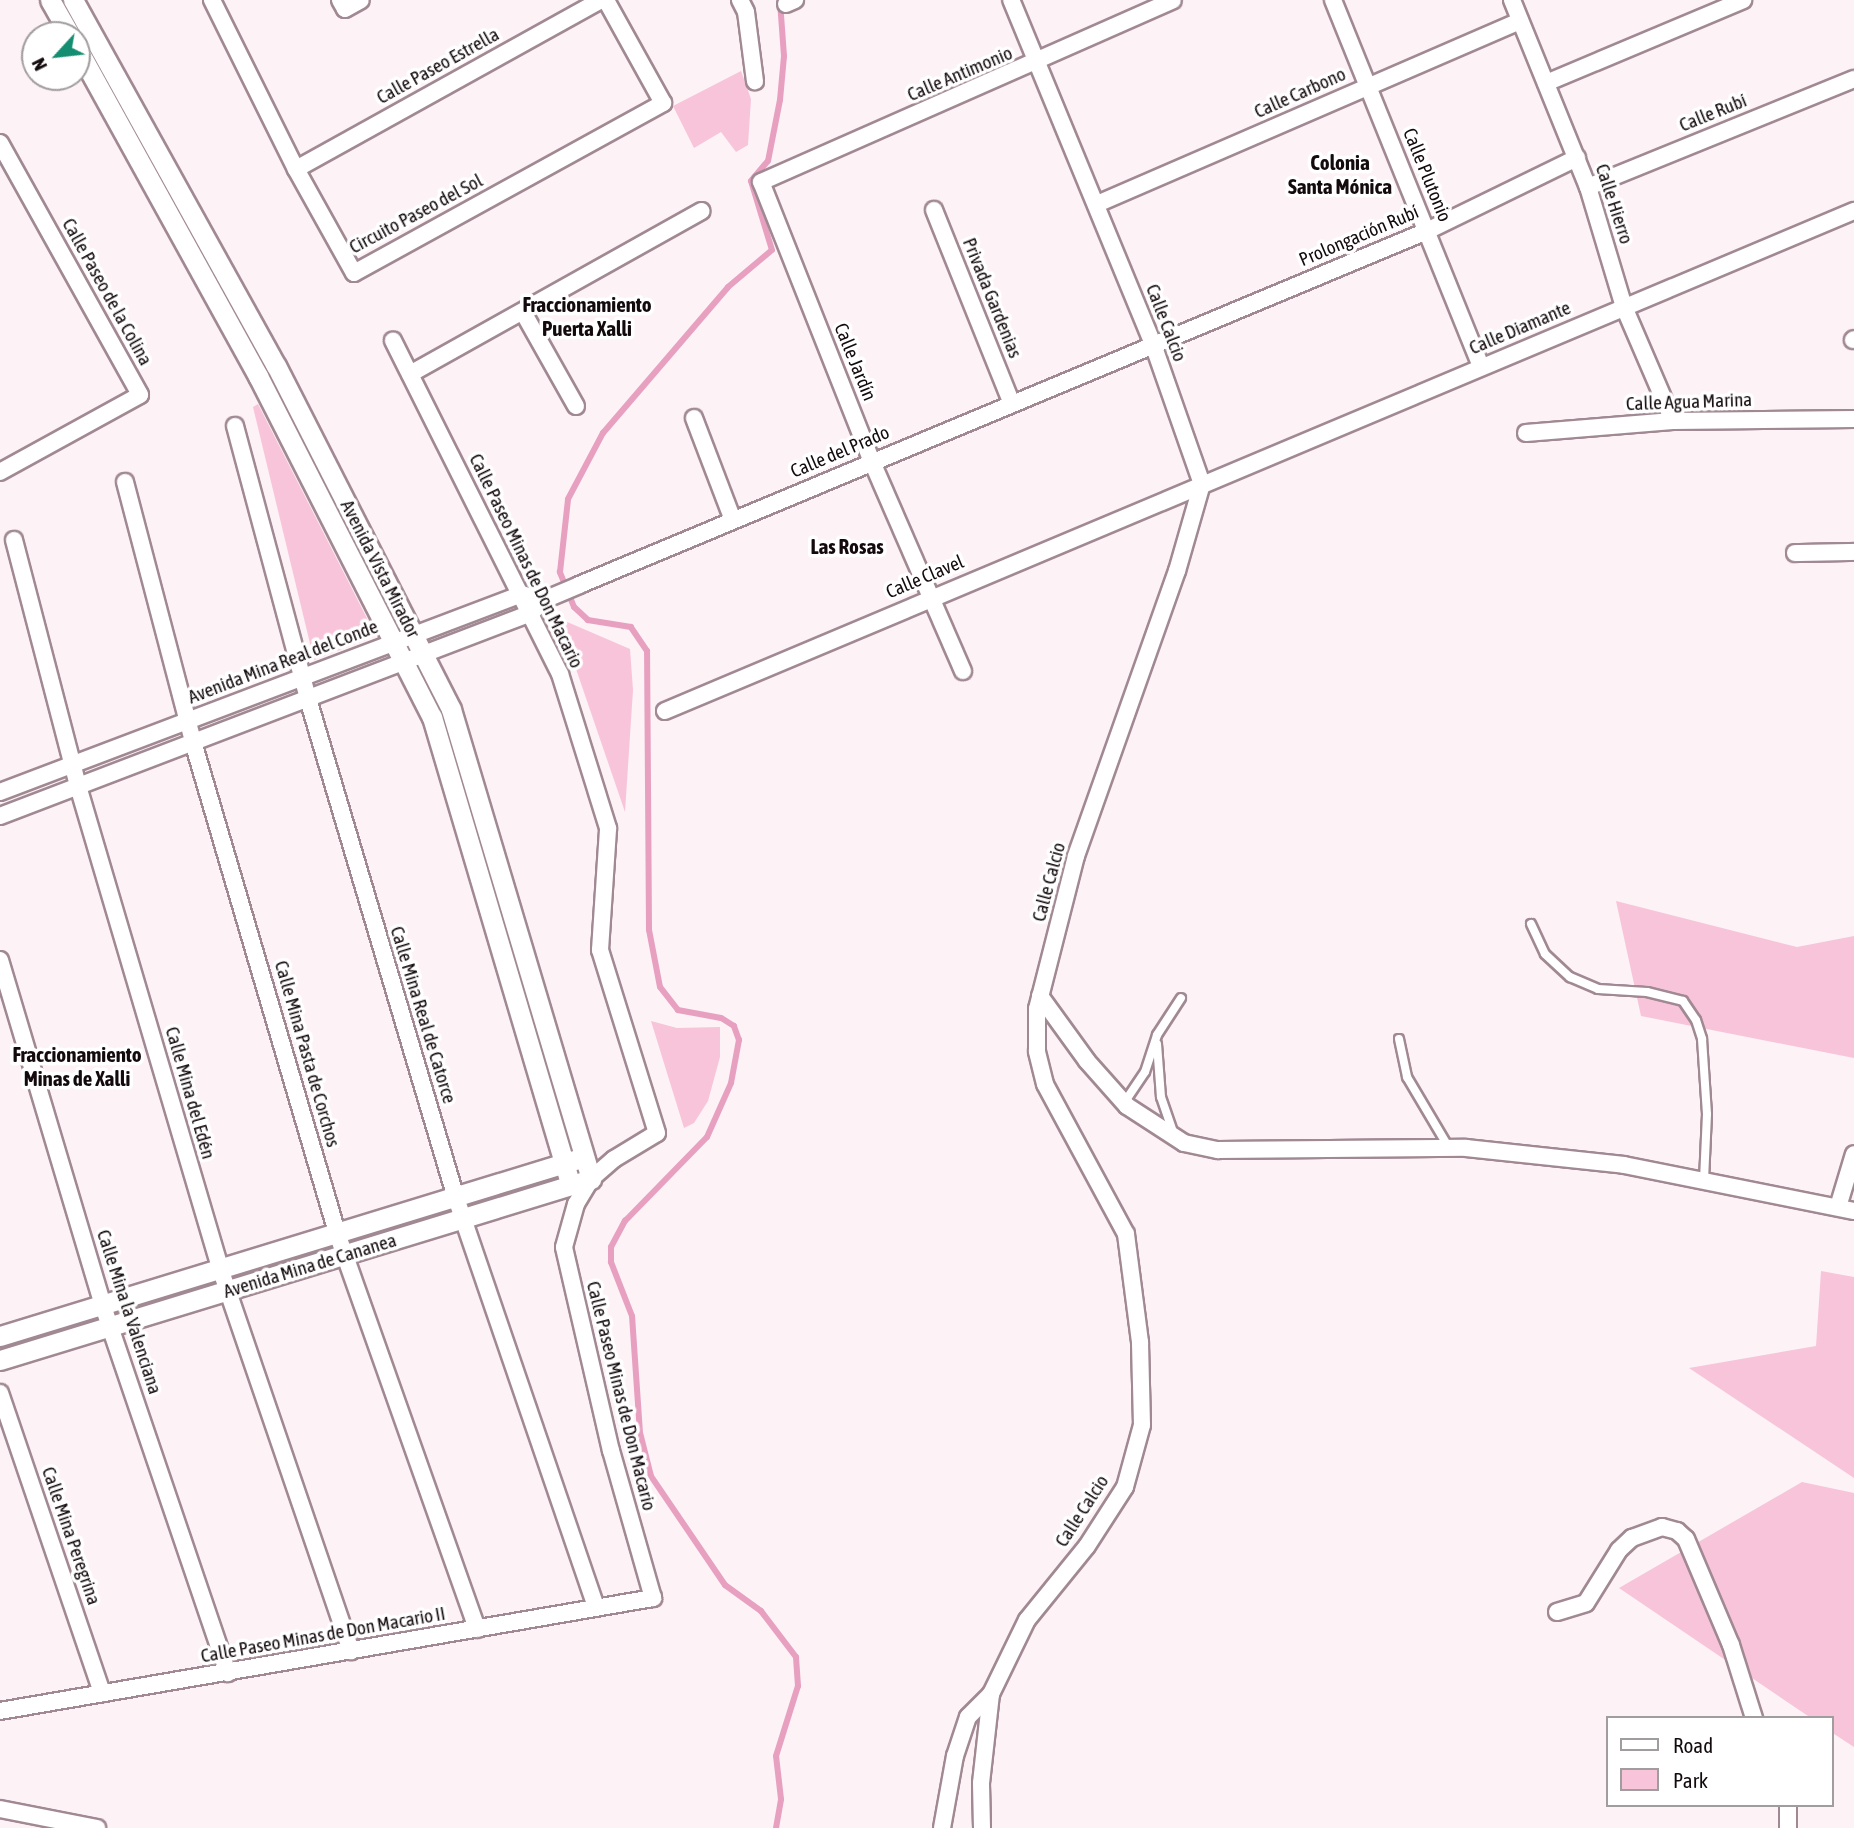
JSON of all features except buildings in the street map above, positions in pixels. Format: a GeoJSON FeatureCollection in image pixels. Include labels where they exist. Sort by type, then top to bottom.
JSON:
{"type":"FeatureCollection","features":[{"type":"Feature","properties":{"kind":"street"},"geometry":{"type":"LineString","coordinates":[[50,0],[62,21]]}},
{"type":"Feature","properties":{"kind":"street","name":"Avenida Vista Mirador"},"geometry":{"type":"LineString","coordinates":[[73,0],[276,366],[451,709],[591,1179]]}},
{"type":"Feature","properties":{"kind":"street","name":"Circuito Paseo del Sol"},"geometry":{"type":"LineString","coordinates":[[212,0],[296,169],[354,273],[663,103],[603,0]]}},
{"type":"Feature","properties":{"kind":"street"},"geometry":{"type":"LineString","coordinates":[[340,0],[345,9],[361,0]]}},
{"type":"Feature","properties":{"kind":"street","name":"Calle Paseo Estrella"},"geometry":{"type":"LineString","coordinates":[[296,169],[603,0]]}},
{"type":"Feature","properties":{"kind":"street"},"geometry":{"type":"LineString","coordinates":[[740,0],[746,12],[755,81]]}},
{"type":"Feature","properties":{"kind":"street","name":"Calle Calcio"},"geometry":{"type":"LineString","coordinates":[[991,1694],[1027,1620],[1087,1546],[1125,1487],[1142,1425],[1140,1342],[1126,1234],[1045,1084],[1037,1051],[1040,996],[1076,856],[1177,571],[1202,484],[1153,344],[1011,0]]}},
{"type":"Feature","properties":{"kind":"street","name":"Calle Antimonio"},"geometry":{"type":"LineString","coordinates":[[761,182],[1039,63],[1173,0]]}},
{"type":"Feature","properties":{"kind":"street","name":"Calle Plutonio"},"geometry":{"type":"LineString","coordinates":[[1333,0],[1481,366]]}},
{"type":"Feature","properties":{"kind":"street","name":"Calle Hierro"},"geometry":{"type":"LineString","coordinates":[[1512,0],[1588,187],[1624,307],[1673,421]]}},
{"type":"Feature","properties":{"kind":"street"},"geometry":{"type":"LineString","coordinates":[[1546,83],[1743,0]]}},
{"type":"Feature","properties":{"kind":"street","name":"Calle Carbono"},"geometry":{"type":"LineString","coordinates":[[1097,204],[1520,21]]}},
{"type":"Feature","properties":{"kind":"street","name":"Avenida Vista Mirador"},"geometry":{"type":"LineString","coordinates":[[91,73],[258,376],[432,717],[571,1185]]}},
{"type":"Feature","properties":{"kind":"street","name":"Calle Rubí"},"geometry":{"type":"LineString","coordinates":[[1588,187],[1854,79]]}},
{"type":"Feature","properties":{"kind":"street","name":"Calle Paseo de la Colina"},"geometry":{"type":"LineString","coordinates":[[0,144],[140,395],[0,472]]}},
{"type":"Feature","properties":{"kind":"street","name":"Prolongación Rubí"},"geometry":{"type":"LineString","coordinates":[[1153,344],[1427,231],[1577,158]]}},
{"type":"Feature","properties":{"kind":"street"},"geometry":{"type":"LineString","coordinates":[[148,177],[166,167]]}},
{"type":"Feature","properties":{"kind":"street","name":"Calle Jardín"},"geometry":{"type":"LineString","coordinates":[[761,182],[872,462],[933,596],[963,671]]}},
{"type":"Feature","properties":{"kind":"street","name":"Privada Gardenias"},"geometry":{"type":"LineString","coordinates":[[934,210],[1011,401]]}},
{"type":"Feature","properties":{"kind":"street"},"geometry":{"type":"LineString","coordinates":[[410,374],[702,211]]}},
{"type":"Feature","properties":{"kind":"street","name":"Calle Diamante"},"geometry":{"type":"LineString","coordinates":[[1202,484],[1854,211]]}},
{"type":"Feature","properties":{"kind":"street"},"geometry":{"type":"LineString","coordinates":[[523,312],[576,406]]}},
{"type":"Feature","properties":{"kind":"street","name":"Calle Paseo Minas de Don Macario"},"geometry":{"type":"LineString","coordinates":[[393,341],[560,674],[608,828],[600,950],[657,1133]]}},
{"type":"Feature","properties":{"kind":"street","name":"Calle del Prado"},"geometry":{"type":"LineString","coordinates":[[547,599],[1011,401],[1153,344]]}},
{"type":"Feature","properties":{"kind":"street"},"geometry":{"type":"LineString","coordinates":[[258,376],[276,366]]}},
{"type":"Feature","properties":{"kind":"street"},"geometry":{"type":"LineString","coordinates":[[694,418],[733,520]]}},
{"type":"Feature","properties":{"kind":"street","name":"Calle Agua Marina"},"geometry":{"type":"LineString","coordinates":[[1526,433],[1673,421],[1854,419]]}},
{"type":"Feature","properties":{"kind":"street","name":"Calle Mina Real de Catorce"},"geometry":{"type":"LineString","coordinates":[[235,426],[308,699],[456,1198],[596,1608]]}},
{"type":"Feature","properties":{"kind":"street","name":"Calle Mina Pasta de Corchos"},"geometry":{"type":"LineString","coordinates":[[125,482],[193,742],[338,1236],[477,1629]]}},
{"type":"Feature","properties":{"kind":"street","name":"Calle Clavel"},"geometry":{"type":"LineString","coordinates":[[665,711],[1202,484]]}},
{"type":"Feature","properties":{"kind":"street","name":"Calle Mina del Edén"},"geometry":{"type":"LineString","coordinates":[[14,540],[78,786],[221,1271],[351,1651]]}},
{"type":"Feature","properties":{"kind":"street"},"geometry":{"type":"LineString","coordinates":[[1795,553],[1854,552]]}},
{"type":"Feature","properties":{"kind":"street"},"geometry":{"type":"LineString","coordinates":[[522,594],[547,599]]}},
{"type":"Feature","properties":{"kind":"street","name":"Avenida Mina Real del Conde"},"geometry":{"type":"LineString","coordinates":[[0,792],[522,594]]}},
{"type":"Feature","properties":{"kind":"street"},"geometry":{"type":"LineString","coordinates":[[0,816],[531,613],[547,599]]}},
{"type":"Feature","properties":{"kind":"street"},"geometry":{"type":"LineString","coordinates":[[494,923],[513,917]]}},
{"type":"Feature","properties":{"kind":"street","name":"Calle Mina la Valenciana"},"geometry":{"type":"LineString","coordinates":[[0,960],[110,1328],[228,1672]]}},
{"type":"Feature","properties":{"kind":"street"},"geometry":{"type":"LineString","coordinates":[[1040,996],[1087,1061],[1124,1103],[1177,1139],[1218,1150],[1449,1148],[1624,1165],[1846,1209],[1854,1154]]}},
{"type":"Feature","properties":{"kind":"street","name":"Avenida Mina de Cananea"},"geometry":{"type":"LineString","coordinates":[[0,1360],[591,1179],[614,1159],[657,1133]]}},
{"type":"Feature","properties":{"kind":"street","name":"Avenida Mina de Cananea"},"geometry":{"type":"LineString","coordinates":[[0,1336],[338,1236],[585,1157],[614,1159]]}},
{"type":"Feature","properties":{"kind":"street","name":"Calle Paseo Minas de Don Macario"},"geometry":{"type":"LineString","coordinates":[[591,1179],[576,1205],[565,1261],[653,1598]]}},
{"type":"Feature","properties":{"kind":"street","name":"Calle Paseo Minas de Don Macario"},"geometry":{"type":"LineString","coordinates":[[571,1185],[576,1205]]}},
{"type":"Feature","properties":{"kind":"street","name":"Calle Mina Peregrina"},"geometry":{"type":"LineString","coordinates":[[0,1393],[102,1693]]}},
{"type":"Feature","properties":{"kind":"street"},"geometry":{"type":"LineString","coordinates":[[1558,1612],[1586,1604],[1619,1550],[1632,1538],[1662,1527],[1677,1531],[1686,1539],[1731,1645],[1753,1716]]}},
{"type":"Feature","properties":{"kind":"street","name":"Calle Paseo Minas de Don Macario II"},"geometry":{"type":"LineString","coordinates":[[0,1711],[653,1598]]}},
{"type":"Feature","properties":{"kind":"street"},"geometry":{"type":"LineString","coordinates":[[942,1828],[955,1756],[968,1717],[991,1694]]}},
{"type":"Feature","properties":{"kind":"street"},"geometry":{"type":"LineString","coordinates":[[982,1828],[981,1783],[991,1694]]}},
{"type":"Feature","properties":{"kind":"street"},"geometry":{"type":"LineString","coordinates":[[1788,1807],[1788,1828]]}},
{"type":"Feature","properties":{"kind":"street"},"geometry":{"type":"LineString","coordinates":[[0,1809],[97,1828]]}},
{"type":"Feature","properties":{"kind":"lane"},"geometry":{"type":"LineString","coordinates":[[1531,924],[1545,954],[1570,977],[1598,989],[1647,992],[1683,1001],[1696,1020],[1702,1039],[1707,1114],[1704,1181]]}},
{"type":"Feature","properties":{"kind":"lane"},"geometry":{"type":"LineString","coordinates":[[1124,1103],[1145,1072],[1157,1035],[1181,998]]}},
{"type":"Feature","properties":{"kind":"lane"},"geometry":{"type":"LineString","coordinates":[[1157,1035],[1158,1082],[1177,1139]]}},
{"type":"Feature","properties":{"kind":"lane"},"geometry":{"type":"LineString","coordinates":[[1399,1040],[1408,1077],[1449,1148]]}},
{"type":"Feature","properties":{"kind":"green space"},"geometry":{"type":"Polygon","coordinates":[[[741,71],[751,99],[748,145],[736,152],[721,132],[694,148],[673,106],[741,71]]]}},
{"type":"Feature","properties":{"kind":"green space"},"geometry":{"type":"Polygon","coordinates":[[[258,404],[376,636],[314,660],[253,407],[258,404]]]}},
{"type":"Feature","properties":{"kind":"green space"},"geometry":{"type":"Polygon","coordinates":[[[565,621],[630,649],[633,690],[625,812],[563,631],[565,621]]]}},
{"type":"Feature","properties":{"kind":"green space"},"geometry":{"type":"Polygon","coordinates":[[[1616,901],[1797,947],[1854,936],[1854,1058],[1641,1016],[1616,901]]]}},
{"type":"Feature","properties":{"kind":"green space"},"geometry":{"type":"Polygon","coordinates":[[[651,1021],[677,1028],[720,1027],[720,1057],[708,1101],[694,1123],[684,1128],[651,1021]]]}},
{"type":"Feature","properties":{"kind":"green space"},"geometry":{"type":"Polygon","coordinates":[[[1821,1271],[1854,1277],[1854,1478],[1689,1368],[1816,1346],[1821,1271]]]}},
{"type":"Feature","properties":{"kind":"green space"},"geometry":{"type":"Polygon","coordinates":[[[1802,1482],[1854,1493],[1854,1747],[1833,1733],[1833,1716],[1808,1716],[1619,1588],[1802,1482]]]}},
{"type":"Feature","properties":{"kind":"waterway"},"geometry":{"type":"LineString","coordinates":[[776,1828],[781,1799],[776,1756],[798,1686],[796,1657],[761,1611],[725,1585],[651,1476],[640,1433],[632,1316],[611,1262],[611,1247],[625,1221],[707,1137],[731,1083],[739,1040],[734,1026],[721,1018],[678,1010],[660,987],[649,930],[647,651],[631,627],[588,620],[574,607],[560,572],[568,499],[603,433],[728,287],[772,250],[751,181],[768,161],[780,100],[784,56],[780,2]]}},
{"type":"Feature","properties":{"kind":"district","name":"Colonia Santa Mónica"},"geometry":{"type":"Point","coordinates":[1340,174]}},
{"type":"Feature","properties":{"kind":"district","name":"Fraccionamiento Puerta Xalli"},"geometry":{"type":"Point","coordinates":[587,316]}},
{"type":"Feature","properties":{"kind":"district","name":"Las Rosas"},"geometry":{"type":"Point","coordinates":[847,546]}},
{"type":"Feature","properties":{"kind":"district","name":"Fraccionamiento Minas de Xalli"},"geometry":{"type":"Point","coordinates":[77,1066]}}]}
